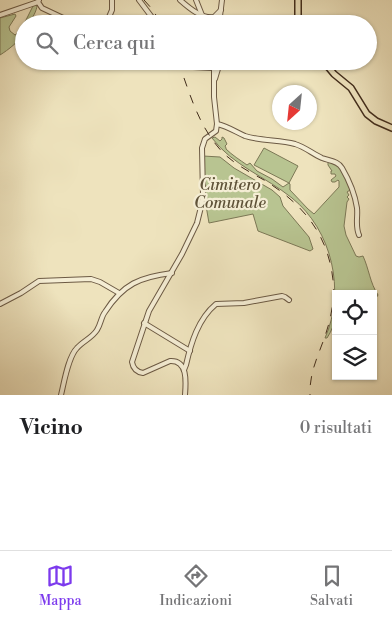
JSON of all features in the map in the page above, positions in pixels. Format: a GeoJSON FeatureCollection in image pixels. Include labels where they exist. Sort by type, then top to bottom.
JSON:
{"type":"FeatureCollection","features":[{"type":"Feature","properties":{"kind":"main road"},"geometry":{"type":"LineString","coordinates":[[298,0],[298,15]]}},
{"type":"Feature","properties":{"kind":"main road"},"geometry":{"type":"LineString","coordinates":[[331,70],[351,88],[367,114],[392,128]]}},
{"type":"Feature","properties":{"kind":"street"},"geometry":{"type":"LineString","coordinates":[[110,15],[112,0]]}},
{"type":"Feature","properties":{"kind":"street"},"geometry":{"type":"LineString","coordinates":[[139,0],[150,15]]}},
{"type":"Feature","properties":{"kind":"street"},"geometry":{"type":"LineString","coordinates":[[180,0],[202,15]]}},
{"type":"Feature","properties":{"kind":"street"},"geometry":{"type":"LineString","coordinates":[[196,0],[202,15]]}},
{"type":"Feature","properties":{"kind":"street"},"geometry":{"type":"LineString","coordinates":[[220,15],[222,0]]}},
{"type":"Feature","properties":{"kind":"street"},"geometry":{"type":"LineString","coordinates":[[0,16],[39,1],[39,5],[56,15]]}},
{"type":"Feature","properties":{"kind":"street"},"geometry":{"type":"LineString","coordinates":[[216,15],[221,10]]}},
{"type":"Feature","properties":{"kind":"street"},"geometry":{"type":"LineString","coordinates":[[185,395],[184,370],[179,362],[165,363],[143,373],[138,373],[133,367],[132,362],[152,304],[172,273],[197,223],[203,201],[202,148],[207,137],[216,131],[217,124],[213,70]]}},
{"type":"Feature","properties":{"kind":"street"},"geometry":{"type":"LineString","coordinates":[[214,81],[218,70]]}},
{"type":"Feature","properties":{"kind":"street"},"geometry":{"type":"LineString","coordinates":[[217,124],[245,136],[294,144],[339,164],[353,193],[357,209],[356,227],[359,235]]}},
{"type":"Feature","properties":{"kind":"street"},"geometry":{"type":"LineString","coordinates":[[61,395],[66,374],[76,348],[98,330],[103,314],[119,293],[127,286],[144,278],[172,273]]}},
{"type":"Feature","properties":{"kind":"street"},"geometry":{"type":"LineString","coordinates":[[0,304],[39,281],[91,279],[119,293]]}},
{"type":"Feature","properties":{"kind":"street"},"geometry":{"type":"LineString","coordinates":[[184,370],[195,334],[207,313],[216,304],[244,303],[282,296],[289,300]]}},
{"type":"Feature","properties":{"kind":"street"},"geometry":{"type":"LineString","coordinates":[[144,323],[190,351]]}},
{"type":"Feature","properties":{"kind":"green space"},"geometry":{"type":"Polygon","coordinates":[[[34,4],[37,5],[34,15],[28,15],[34,4]]]}},
{"type":"Feature","properties":{"kind":"green space"},"geometry":{"type":"Polygon","coordinates":[[[16,15],[9,27],[10,31],[15,35],[15,44],[0,55],[0,18],[16,15]]]}},
{"type":"Feature","properties":{"kind":"green space"},"geometry":{"type":"Polygon","coordinates":[[[215,137],[220,141],[222,137],[224,138],[227,144],[225,146],[226,149],[233,155],[247,165],[250,163],[257,171],[283,187],[289,183],[290,190],[314,214],[339,187],[338,180],[332,182],[331,180],[336,176],[331,174],[332,171],[328,165],[328,160],[340,168],[350,190],[347,192],[349,199],[344,226],[346,235],[356,256],[363,256],[375,290],[334,290],[331,262],[326,244],[306,211],[282,190],[229,156],[212,138],[215,137]]]}},
{"type":"Feature","properties":{"kind":"green space"},"geometry":{"type":"Polygon","coordinates":[[[264,148],[298,166],[289,183],[254,165],[264,148]]]}},
{"type":"Feature","properties":{"kind":"green space","name":"Cimitero Comunale"},"geometry":{"type":"Polygon","coordinates":[[[203,156],[220,157],[234,168],[272,190],[280,197],[283,206],[309,237],[313,249],[310,251],[258,231],[253,214],[209,223],[204,194],[203,156]]]}},
{"type":"Feature","properties":{"kind":"green space"},"geometry":{"type":"Polygon","coordinates":[[[332,314],[332,327],[327,338],[325,338],[332,314]]]}},
{"type":"Feature","properties":{"kind":"railway"},"geometry":{"type":"LineString","coordinates":[[144,0],[156,15]]}},
{"type":"Feature","properties":{"kind":"railway"},"geometry":{"type":"LineString","coordinates":[[181,70],[199,117],[218,147],[234,162],[291,199],[311,222],[326,248],[333,280],[333,302],[331,316],[312,374],[310,395]]}}]}
